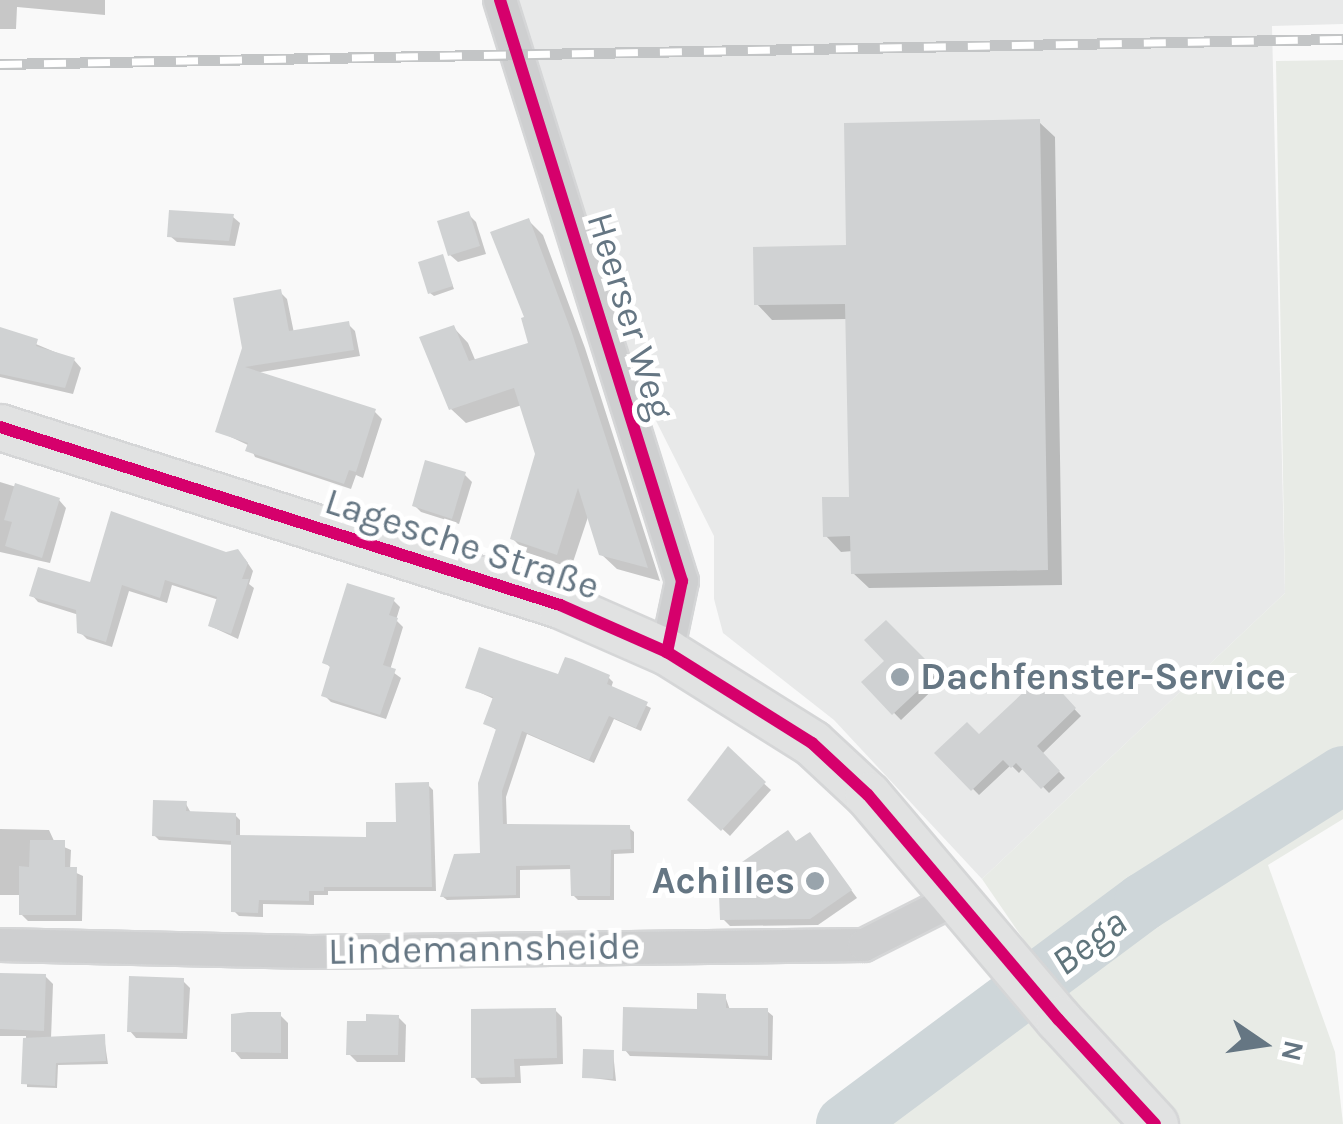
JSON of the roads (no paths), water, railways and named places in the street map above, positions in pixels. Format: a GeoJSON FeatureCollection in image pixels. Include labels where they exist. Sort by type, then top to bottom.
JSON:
{"type":"FeatureCollection","features":[{"type":"Feature","properties":{"kind":"street","name":"Heerser Weg"},"geometry":{"type":"LineString","coordinates":[[500,0],[682,581],[667,652]]}},
{"type":"Feature","properties":{"kind":"street","name":"Lagesche Straße"},"geometry":{"type":"LineString","coordinates":[[0,427],[560,605],[667,652],[812,743],[868,795],[1058,1019],[1155,1124]]}},
{"type":"Feature","properties":{"kind":"street","name":"Lindemannsheide"},"geometry":{"type":"LineString","coordinates":[[0,945],[310,952],[864,944],[971,914]]}},
{"type":"Feature","properties":{"kind":"waterway","name":"Bega"},"geometry":{"type":"LineString","coordinates":[[845,1124],[1143,902],[1343,775]]}},
{"type":"Feature","properties":{"kind":"railway"},"geometry":{"type":"LineString","coordinates":[[0,64],[1343,39]]}},
{"type":"Feature","properties":{"kind":"place","name":"Dachfenster-Service"},"geometry":{"type":"Point","coordinates":[900,677]}},
{"type":"Feature","properties":{"kind":"place","name":"Achilles"},"geometry":{"type":"Point","coordinates":[815,881]}}]}
